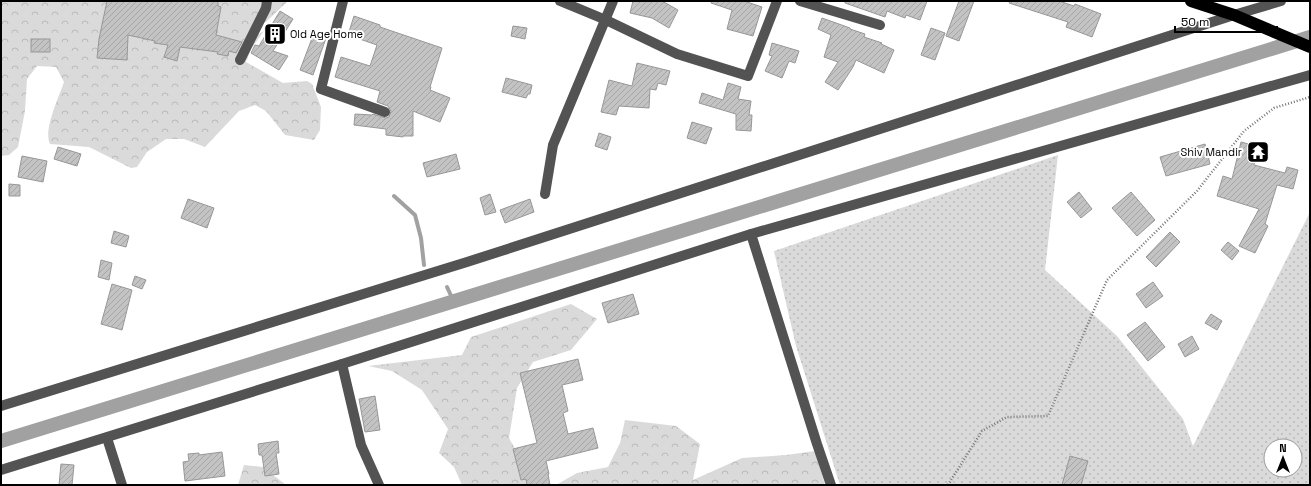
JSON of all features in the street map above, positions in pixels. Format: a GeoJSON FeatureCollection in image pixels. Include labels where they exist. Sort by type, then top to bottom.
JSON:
{"type":"FeatureCollection","features":[{"type":"Feature","properties":{"kind":"highway"},"geometry":{"type":"LineString","coordinates":[[1191,1],[1234,15],[1310,47]]}},
{"type":"Feature","properties":{"kind":"street"},"geometry":{"type":"LineString","coordinates":[[240,60],[266,8],[267,1]]}},
{"type":"Feature","properties":{"kind":"street"},"geometry":{"type":"LineString","coordinates":[[343,1],[321,89],[385,112]]}},
{"type":"Feature","properties":{"kind":"street"},"geometry":{"type":"LineString","coordinates":[[560,1],[606,20],[677,54],[748,76],[777,1]]}},
{"type":"Feature","properties":{"kind":"street"},"geometry":{"type":"LineString","coordinates":[[545,194],[553,145],[613,1]]}},
{"type":"Feature","properties":{"kind":"street"},"geometry":{"type":"LineString","coordinates":[[800,1],[880,25]]}},
{"type":"Feature","properties":{"kind":"street"},"geometry":{"type":"LineString","coordinates":[[1,406],[475,259],[1281,1]]}},
{"type":"Feature","properties":{"kind":"street"},"geometry":{"type":"LineString","coordinates":[[1,470],[107,438],[751,234],[1310,75]]}},
{"type":"Feature","properties":{"kind":"street"},"geometry":{"type":"LineString","coordinates":[[751,234],[831,485]]}},
{"type":"Feature","properties":{"kind":"street"},"geometry":{"type":"LineString","coordinates":[[342,364],[361,445],[379,485]]}},
{"type":"Feature","properties":{"kind":"street"},"geometry":{"type":"LineString","coordinates":[[107,438],[122,485]]}},
{"type":"Feature","properties":{"kind":"path"},"geometry":{"type":"LineString","coordinates":[[948,485],[982,431],[1007,417],[1048,416],[1107,280],[1197,192],[1244,131],[1274,108],[1310,96]]}},
{"type":"Feature","properties":{"kind":"green space"},"geometry":{"type":"Polygon","coordinates":[[[1,1],[288,1],[268,20],[254,30],[257,35],[264,31],[251,49],[246,62],[283,83],[307,81],[312,84],[321,107],[320,130],[314,140],[285,135],[266,111],[255,105],[239,111],[205,147],[184,139],[166,139],[147,152],[137,167],[131,168],[89,147],[50,144],[48,138],[50,122],[64,82],[56,67],[37,66],[27,79],[25,111],[18,147],[9,155],[1,156],[1,1]]]}},
{"type":"Feature","properties":{"kind":"green space"},"geometry":{"type":"Polygon","coordinates":[[[1058,155],[1045,270],[1117,336],[1183,419],[1193,446],[1310,212],[1310,485],[840,485],[796,346],[774,251],[1058,155]]]}},
{"type":"Feature","properties":{"kind":"green space"},"geometry":{"type":"Polygon","coordinates":[[[571,304],[597,319],[571,350],[533,362],[517,388],[509,438],[524,465],[530,485],[462,485],[454,467],[439,453],[448,429],[422,390],[392,371],[368,366],[462,355],[471,337],[571,304]]]}},
{"type":"Feature","properties":{"kind":"green space"},"geometry":{"type":"Polygon","coordinates":[[[625,420],[676,426],[700,444],[693,480],[742,458],[786,455],[815,451],[825,485],[556,485],[577,473],[608,467],[620,443],[625,420]]]}},
{"type":"Feature","properties":{"kind":"green space"},"geometry":{"type":"Polygon","coordinates":[[[244,465],[263,467],[286,485],[238,485],[244,465]]]}},
{"type":"Feature","properties":{"kind":"building"},"geometry":{"type":"Polygon","coordinates":[[[107,1],[218,1],[218,6],[221,7],[216,35],[242,42],[236,53],[229,51],[228,56],[217,54],[218,52],[180,47],[177,61],[164,57],[168,45],[154,43],[155,41],[128,35],[127,60],[97,58],[99,39],[107,1]]]}},
{"type":"Feature","properties":{"kind":"building"},"geometry":{"type":"Polygon","coordinates":[[[633,1],[662,1],[678,10],[669,28],[652,18],[630,13],[633,1]]]}},
{"type":"Feature","properties":{"kind":"building"},"geometry":{"type":"Polygon","coordinates":[[[712,1],[744,1],[762,7],[753,36],[727,29],[732,10],[711,3],[712,1]]]}},
{"type":"Feature","properties":{"kind":"building"},"geometry":{"type":"Polygon","coordinates":[[[845,1],[927,1],[920,20],[906,15],[905,18],[887,11],[885,17],[845,3],[845,1]]]}},
{"type":"Feature","properties":{"kind":"building"},"geometry":{"type":"Polygon","coordinates":[[[959,1],[974,1],[959,41],[946,36],[959,1]]]}},
{"type":"Feature","properties":{"kind":"building"},"geometry":{"type":"Polygon","coordinates":[[[1010,1],[1059,1],[1074,6],[1075,4],[1101,14],[1092,37],[1066,27],[1068,22],[1009,3],[1010,1]]]}},
{"type":"Feature","properties":{"kind":"building","name":"Old Age Home"},"geometry":{"type":"Polygon","coordinates":[[[280,11],[293,19],[273,51],[288,56],[279,70],[251,53],[255,45],[259,46],[280,11]]]}},
{"type":"Feature","properties":{"kind":"building"},"geometry":{"type":"Polygon","coordinates":[[[354,16],[380,25],[380,27],[442,48],[430,87],[430,90],[450,98],[440,122],[413,111],[413,136],[403,137],[386,135],[386,129],[354,125],[355,114],[373,114],[386,118],[389,117],[391,111],[388,106],[377,102],[380,91],[335,77],[341,57],[370,66],[377,45],[348,35],[354,16]]]}},
{"type":"Feature","properties":{"kind":"building"},"geometry":{"type":"Polygon","coordinates":[[[822,18],[865,34],[864,37],[882,43],[881,44],[894,50],[884,73],[856,60],[838,90],[825,82],[838,62],[824,57],[831,35],[818,29],[822,18]]]}},
{"type":"Feature","properties":{"kind":"building"},"geometry":{"type":"Polygon","coordinates":[[[513,26],[527,28],[525,39],[511,36],[513,26]]]}},
{"type":"Feature","properties":{"kind":"building"},"geometry":{"type":"Polygon","coordinates":[[[931,28],[945,33],[935,60],[921,55],[931,28]]]}},
{"type":"Feature","properties":{"kind":"building","name":"Old Age Home"},"geometry":{"type":"Polygon","coordinates":[[[314,33],[326,38],[313,75],[300,70],[314,33]]]}},
{"type":"Feature","properties":{"kind":"building"},"geometry":{"type":"Polygon","coordinates":[[[31,39],[50,39],[50,52],[31,52],[31,39]]]}},
{"type":"Feature","properties":{"kind":"building"},"geometry":{"type":"Polygon","coordinates":[[[772,43],[799,51],[795,63],[789,61],[782,78],[765,71],[772,56],[769,55],[772,43]]]}},
{"type":"Feature","properties":{"kind":"building"},"geometry":{"type":"Polygon","coordinates":[[[637,63],[670,71],[666,85],[658,83],[656,90],[650,89],[649,108],[619,106],[616,115],[601,112],[609,80],[632,86],[637,63]]]}},
{"type":"Feature","properties":{"kind":"building"},"geometry":{"type":"Polygon","coordinates":[[[506,78],[532,85],[530,94],[528,94],[526,98],[502,92],[506,78]]]}},
{"type":"Feature","properties":{"kind":"building"},"geometry":{"type":"Polygon","coordinates":[[[728,83],[741,87],[738,99],[751,101],[749,115],[752,115],[751,131],[736,130],[736,114],[699,103],[702,93],[723,100],[728,83]]]}},
{"type":"Feature","properties":{"kind":"building"},"geometry":{"type":"Polygon","coordinates":[[[692,122],[712,128],[706,144],[687,138],[692,122]]]}},
{"type":"Feature","properties":{"kind":"building"},"geometry":{"type":"Polygon","coordinates":[[[599,133],[611,137],[607,150],[595,146],[599,133]]]}},
{"type":"Feature","properties":{"kind":"building"},"geometry":{"type":"Polygon","coordinates":[[[1241,142],[1252,145],[1250,157],[1255,158],[1254,165],[1285,173],[1287,167],[1298,170],[1293,189],[1277,185],[1265,224],[1268,226],[1255,253],[1239,246],[1259,209],[1217,196],[1223,176],[1232,179],[1241,142]]]}},
{"type":"Feature","properties":{"kind":"building"},"geometry":{"type":"Polygon","coordinates":[[[1205,144],[1210,164],[1166,176],[1160,157],[1205,144]]]}},
{"type":"Feature","properties":{"kind":"building"},"geometry":{"type":"Polygon","coordinates":[[[58,147],[81,154],[77,166],[54,159],[58,147]]]}},
{"type":"Feature","properties":{"kind":"building"},"geometry":{"type":"Polygon","coordinates":[[[456,154],[460,169],[427,177],[423,163],[456,154]]]}},
{"type":"Feature","properties":{"kind":"building"},"geometry":{"type":"Polygon","coordinates":[[[22,156],[47,161],[43,182],[18,177],[22,156]]]}},
{"type":"Feature","properties":{"kind":"building"},"geometry":{"type":"Polygon","coordinates":[[[9,184],[20,185],[20,196],[9,196],[9,184]]]}},
{"type":"Feature","properties":{"kind":"building"},"geometry":{"type":"Polygon","coordinates":[[[1079,192],[1092,209],[1081,218],[1067,202],[1079,192]]]}},
{"type":"Feature","properties":{"kind":"building"},"geometry":{"type":"Polygon","coordinates":[[[1131,192],[1155,220],[1137,236],[1112,208],[1131,192]]]}},
{"type":"Feature","properties":{"kind":"building"},"geometry":{"type":"Polygon","coordinates":[[[490,194],[496,212],[485,215],[480,198],[490,194]]]}},
{"type":"Feature","properties":{"kind":"building"},"geometry":{"type":"Polygon","coordinates":[[[188,199],[214,208],[207,228],[181,218],[188,199]]]}},
{"type":"Feature","properties":{"kind":"building"},"geometry":{"type":"Polygon","coordinates":[[[530,199],[534,212],[505,223],[500,210],[530,199]]]}},
{"type":"Feature","properties":{"kind":"building"},"geometry":{"type":"Polygon","coordinates":[[[114,231],[129,236],[126,247],[111,243],[114,231]]]}},
{"type":"Feature","properties":{"kind":"building"},"geometry":{"type":"Polygon","coordinates":[[[1170,232],[1180,242],[1156,267],[1146,257],[1170,232]]]}},
{"type":"Feature","properties":{"kind":"building"},"geometry":{"type":"Polygon","coordinates":[[[1228,242],[1239,251],[1232,260],[1221,250],[1228,242]]]}},
{"type":"Feature","properties":{"kind":"building"},"geometry":{"type":"Polygon","coordinates":[[[101,260],[112,263],[109,280],[98,277],[101,260]]]}},
{"type":"Feature","properties":{"kind":"building"},"geometry":{"type":"Polygon","coordinates":[[[135,276],[146,280],[142,289],[132,285],[135,276]]]}},
{"type":"Feature","properties":{"kind":"building"},"geometry":{"type":"Polygon","coordinates":[[[1153,282],[1163,296],[1146,308],[1136,294],[1153,282]]]}},
{"type":"Feature","properties":{"kind":"building"},"geometry":{"type":"Polygon","coordinates":[[[112,284],[132,290],[122,330],[101,324],[112,284]]]}},
{"type":"Feature","properties":{"kind":"building"},"geometry":{"type":"Polygon","coordinates":[[[633,294],[639,314],[608,323],[602,303],[633,294]]]}},
{"type":"Feature","properties":{"kind":"building"},"geometry":{"type":"Polygon","coordinates":[[[1211,314],[1222,321],[1217,330],[1205,323],[1211,314]]]}},
{"type":"Feature","properties":{"kind":"building"},"geometry":{"type":"Polygon","coordinates":[[[1145,322],[1165,347],[1148,361],[1127,335],[1145,322]]]}},
{"type":"Feature","properties":{"kind":"building"},"geometry":{"type":"Polygon","coordinates":[[[1192,336],[1199,349],[1185,357],[1178,344],[1192,336]]]}},
{"type":"Feature","properties":{"kind":"building"},"geometry":{"type":"Polygon","coordinates":[[[578,359],[583,380],[562,385],[568,411],[563,413],[568,434],[593,428],[598,448],[546,461],[550,485],[527,485],[526,479],[521,480],[513,449],[537,443],[520,373],[578,359]]]}},
{"type":"Feature","properties":{"kind":"building"},"geometry":{"type":"Polygon","coordinates":[[[375,396],[380,430],[365,432],[359,399],[375,396]]]}},
{"type":"Feature","properties":{"kind":"building"},"geometry":{"type":"Polygon","coordinates":[[[278,441],[279,453],[276,453],[279,474],[265,476],[262,455],[259,455],[258,444],[278,441]]]}},
{"type":"Feature","properties":{"kind":"building"},"geometry":{"type":"Polygon","coordinates":[[[222,452],[225,476],[185,481],[183,462],[189,461],[188,454],[199,453],[199,455],[222,452]]]}},
{"type":"Feature","properties":{"kind":"building"},"geometry":{"type":"Polygon","coordinates":[[[1070,456],[1088,461],[1081,485],[1062,485],[1070,456]]]}},
{"type":"Feature","properties":{"kind":"building"},"geometry":{"type":"Polygon","coordinates":[[[61,464],[74,465],[72,485],[59,485],[61,464]]]}},
{"type":"Feature","properties":{"kind":"waterway"},"geometry":{"type":"LineString","coordinates":[[1,441],[1310,37]]}},
{"type":"Feature","properties":{"kind":"waterway"},"geometry":{"type":"LineString","coordinates":[[394,196],[415,215],[421,238],[424,265]]}},
{"type":"Feature","properties":{"kind":"waterway"},"geometry":{"type":"LineString","coordinates":[[447,287],[454,302]]}},
{"type":"Feature","properties":{"kind":"place","name":"Old Age Home"},"geometry":{"type":"Point","coordinates":[275,34]}},
{"type":"Feature","properties":{"kind":"place","name":"Shiv Mandir"},"geometry":{"type":"Point","coordinates":[1258,152]}}]}
